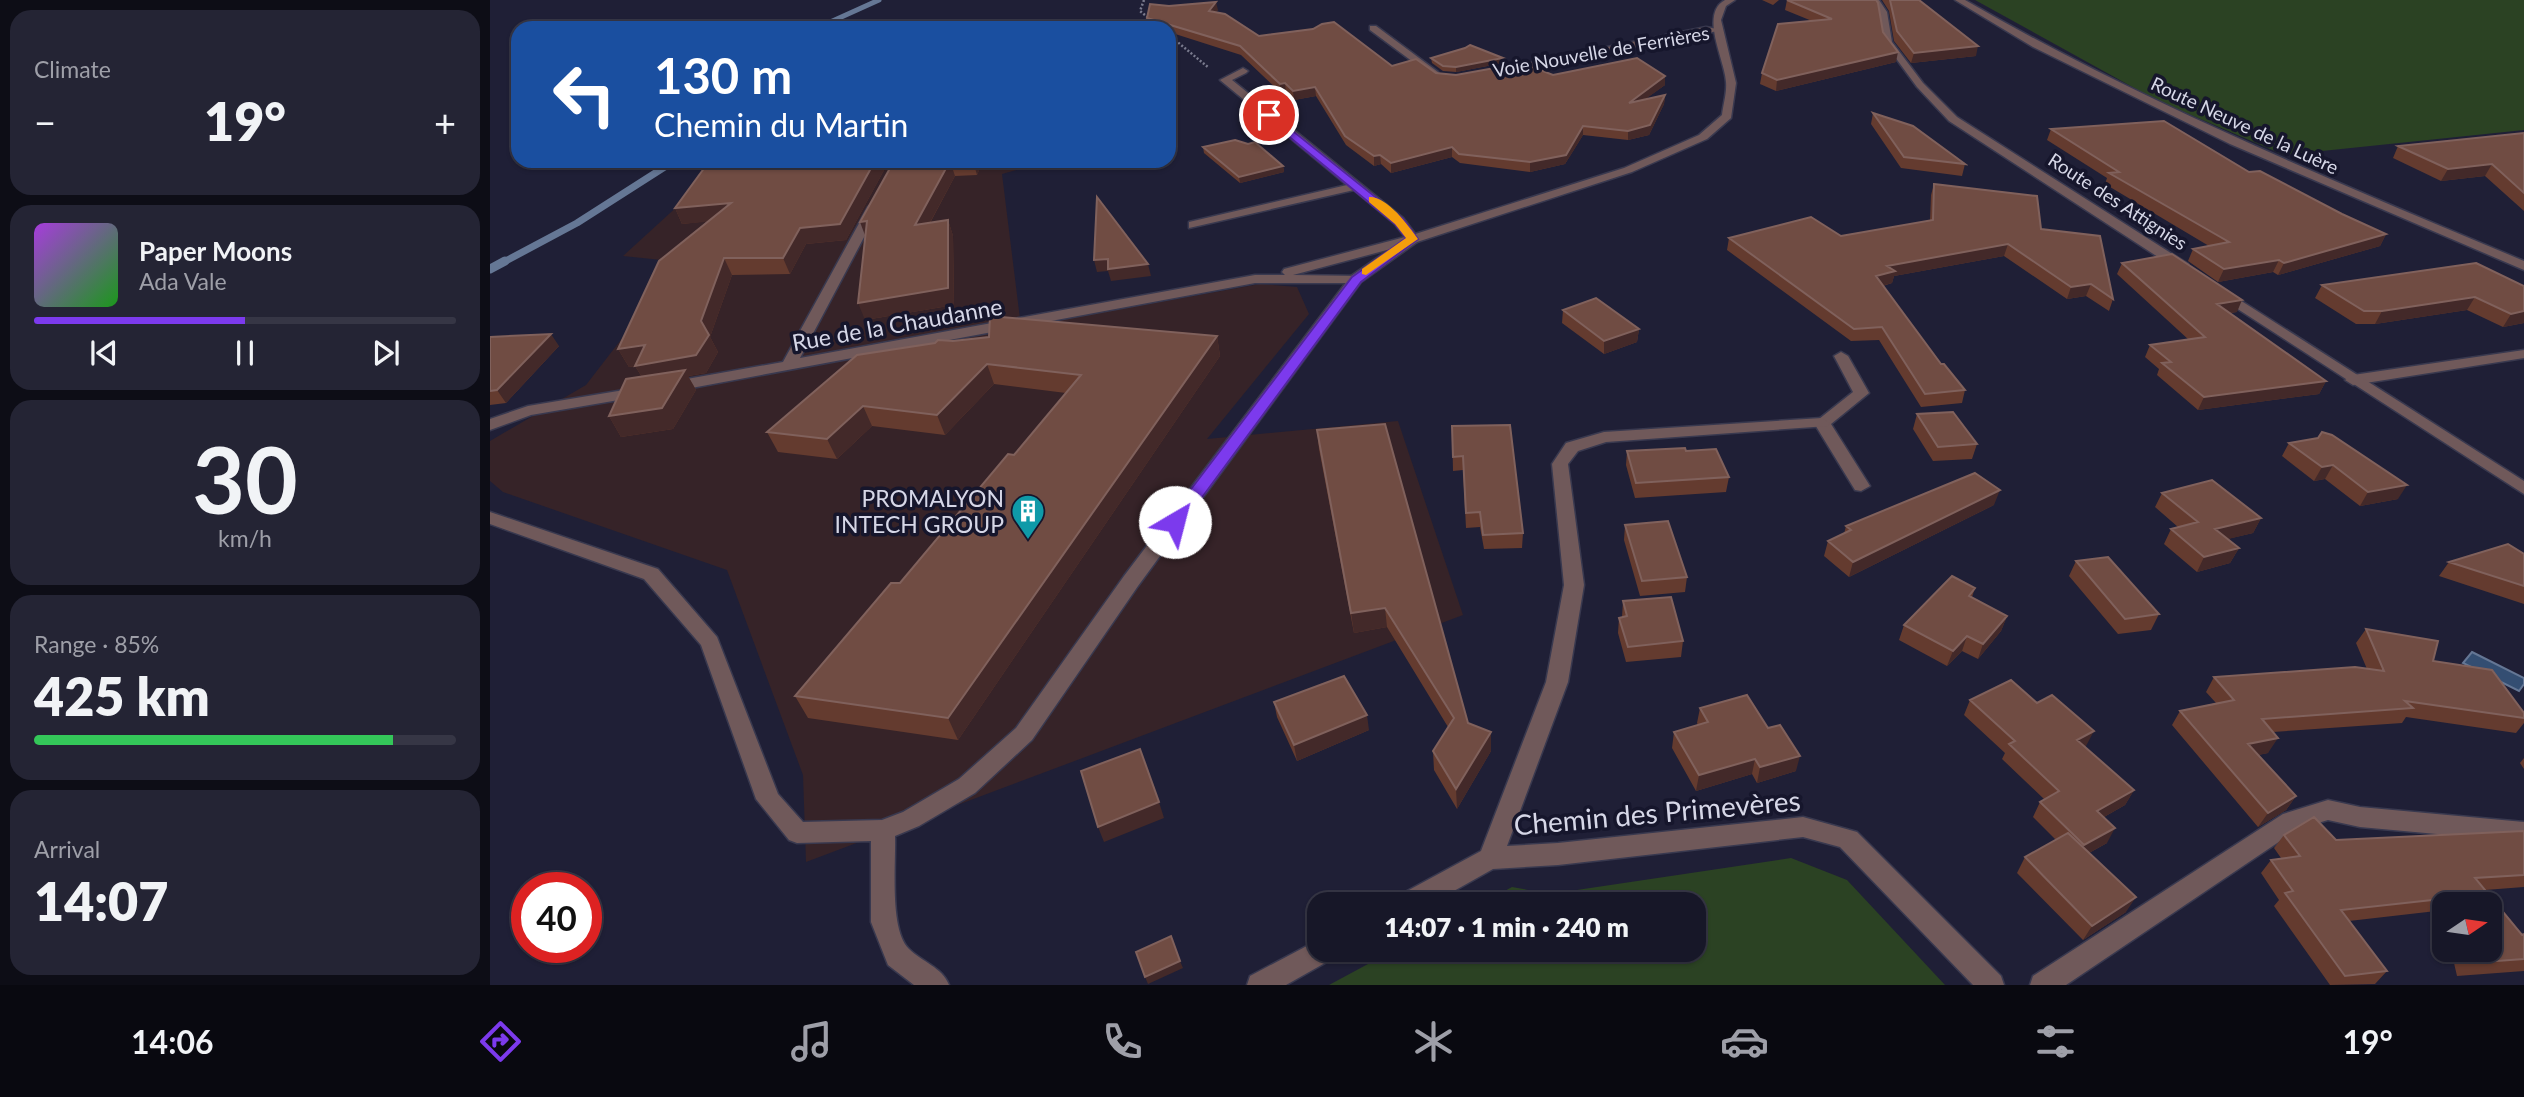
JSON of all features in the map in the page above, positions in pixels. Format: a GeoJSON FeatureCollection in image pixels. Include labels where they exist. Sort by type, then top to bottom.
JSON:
{"type":"FeatureCollection","features":[{"type":"Feature","properties":{"kind":"street","name":"Voie Nouvelle de Ferrières"},"geometry":{"type":"LineString","coordinates":[[883,830],[911,819],[967,786],[1024,734],[1131,580],[1356,279],[1413,239],[1628,170],[1703,137],[1727,116],[1731,83],[1717,20],[1722,5],[1731,0]]}},
{"type":"Feature","properties":{"kind":"street","name":"Route des Attignies"},"geometry":{"type":"LineString","coordinates":[[1875,0],[1883,12],[1888,42],[1920,85],[1953,118],[2524,489]]}},
{"type":"Feature","properties":{"kind":"street","name":"Route Neuve de la Luère"},"geometry":{"type":"LineString","coordinates":[[1959,0],[2036,45],[2234,142],[2524,266]]}},
{"type":"Feature","properties":{"kind":"street"},"geometry":{"type":"LineString","coordinates":[[1373,28],[1440,77],[1448,78]]}},
{"type":"Feature","properties":{"kind":"street","name":"Voie Nouvelle de Ferrières"},"geometry":{"type":"LineString","coordinates":[[1496,70],[1706,30],[1719,30]]}},
{"type":"Feature","properties":{"kind":"street"},"geometry":{"type":"LineString","coordinates":[[1243,71],[1225,80],[1399,221],[1413,239],[1347,258],[1255,279]]}},
{"type":"Feature","properties":{"kind":"street"},"geometry":{"type":"LineString","coordinates":[[1193,225],[1356,186]]}},
{"type":"Feature","properties":{"kind":"street"},"geometry":{"type":"LineString","coordinates":[[788,367],[879,197]]}},
{"type":"Feature","properties":{"kind":"street","name":"Rue de la Chaudanne"},"geometry":{"type":"LineString","coordinates":[[490,425],[528,411],[788,367],[1255,279],[1356,279]]}},
{"type":"Feature","properties":{"kind":"street"},"geometry":{"type":"LineString","coordinates":[[2353,380],[2524,354]]}},
{"type":"Feature","properties":{"kind":"street"},"geometry":{"type":"LineString","coordinates":[[1490,858],[1557,682],[1574,585],[1560,464],[1572,447],[1604,437],[1822,423],[1861,393],[1842,356]]}},
{"type":"Feature","properties":{"kind":"street"},"geometry":{"type":"LineString","coordinates":[[1822,423],[1861,485]]}},
{"type":"Feature","properties":{"kind":"street"},"geometry":{"type":"LineString","coordinates":[[490,518],[652,574],[710,642],[768,799],[797,833],[883,830],[884,922],[897,956],[936,985]]}},
{"type":"Feature","properties":{"kind":"street"},"geometry":{"type":"LineString","coordinates":[[2043,985],[2291,821],[2328,810],[2360,817],[2524,832]]}},
{"type":"Feature","properties":{"kind":"street","name":"Chemin des Primevères"},"geometry":{"type":"LineString","coordinates":[[1429,892],[1490,858],[1558,854],[1802,827],[1849,839],[1991,985]]}},
{"type":"Feature","properties":{"kind":"street"},"geometry":{"type":"LineString","coordinates":[[1260,985],[1307,959]]}},
{"type":"Feature","properties":{"kind":"path"},"geometry":{"type":"LineString","coordinates":[[1144,0],[1140,11],[1150,19]]}},
{"type":"Feature","properties":{"kind":"path"},"geometry":{"type":"LineString","coordinates":[[1176,41],[1225,80]]}},
{"type":"Feature","properties":{"kind":"shaded area"},"geometry":{"type":"Polygon","coordinates":[[[719,168],[1020,168],[1002,174],[1021,327],[1260,284],[1297,287],[1309,314],[1207,439],[1398,421],[1463,615],[806,862],[803,775],[727,570],[503,492],[490,481],[490,441],[586,385],[681,262],[623,256],[719,168]]]}},
{"type":"Feature","properties":{"kind":"green space"},"geometry":{"type":"Polygon","coordinates":[[[1975,0],[2524,0],[2524,130],[2284,155],[2156,100],[1975,0]]]}},
{"type":"Feature","properties":{"kind":"green space"},"geometry":{"type":"Polygon","coordinates":[[[1791,858],[1847,880],[1945,985],[1329,985],[1372,962],[1706,962],[1706,892],[1563,892],[1791,858]]]}},
{"type":"Feature","properties":{"kind":"green space"},"geometry":{"type":"Polygon","coordinates":[[[1512,887],[1539,892],[1503,892],[1512,887]]]}},
{"type":"Feature","properties":{"kind":"water"},"geometry":{"type":"Polygon","coordinates":[[[2472,652],[2524,678],[2524,684],[2519,691],[2463,663],[2472,652]]]}},
{"type":"Feature","properties":{"kind":"building"},"geometry":{"type":"Polygon","coordinates":[[[1787,0],[1876,0],[1883,32],[1898,52],[1777,80],[1762,73],[1778,24],[1832,19],[1787,0]]]}},
{"type":"Feature","properties":{"kind":"building"},"geometry":{"type":"Polygon","coordinates":[[[1890,0],[1919,0],[1978,46],[1914,53],[1897,31],[1890,0]]]}},
{"type":"Feature","properties":{"kind":"building"},"geometry":{"type":"Polygon","coordinates":[[[1216,2],[1209,11],[1225,14],[1259,36],[1313,29],[1334,22],[1392,66],[1416,59],[1436,73],[1456,75],[1522,63],[1553,75],[1637,58],[1665,76],[1629,103],[1665,95],[1650,125],[1628,131],[1583,126],[1566,155],[1530,162],[1459,154],[1452,147],[1391,163],[1380,155],[1374,156],[1345,136],[1315,87],[1293,91],[1285,83],[1280,84],[1240,46],[1176,27],[1176,21],[1147,18],[1150,4],[1169,6],[1216,2]]]}},
{"type":"Feature","properties":{"kind":"building"},"geometry":{"type":"Polygon","coordinates":[[[1470,45],[1503,58],[1456,67],[1443,66],[1431,58],[1465,48],[1470,45]]]}},
{"type":"Feature","properties":{"kind":"building"},"geometry":{"type":"Polygon","coordinates":[[[1873,113],[1913,126],[1965,164],[1904,157],[1873,113]]]}},
{"type":"Feature","properties":{"kind":"building"},"geometry":{"type":"Polygon","coordinates":[[[2164,121],[2249,172],[2260,171],[2386,234],[2284,263],[2279,260],[2224,269],[2193,249],[2229,242],[2109,173],[2119,172],[2051,129],[2164,121]]]}},
{"type":"Feature","properties":{"kind":"building"},"geometry":{"type":"Polygon","coordinates":[[[2524,133],[2524,193],[2492,164],[2448,169],[2398,146],[2524,133]]]}},
{"type":"Feature","properties":{"kind":"building"},"geometry":{"type":"Polygon","coordinates":[[[1235,140],[1248,144],[1255,142],[1283,166],[1239,177],[1203,147],[1235,140]]]}},
{"type":"Feature","properties":{"kind":"building"},"geometry":{"type":"Polygon","coordinates":[[[704,168],[871,168],[840,224],[800,228],[783,258],[724,258],[701,321],[709,335],[696,355],[635,366],[645,345],[618,349],[659,261],[731,203],[675,208],[704,168]]]}},
{"type":"Feature","properties":{"kind":"building"},"geometry":{"type":"Polygon","coordinates":[[[890,168],[946,168],[915,225],[948,220],[948,288],[858,303],[867,221],[860,222],[890,168]]]}},
{"type":"Feature","properties":{"kind":"building"},"geometry":{"type":"Polygon","coordinates":[[[1934,184],[2037,196],[2041,229],[2100,236],[2113,299],[2091,284],[2071,287],[2008,244],[1887,266],[1895,271],[1876,276],[1941,364],[1944,364],[1965,390],[1925,394],[1882,327],[1854,329],[1729,238],[1811,217],[1841,236],[1933,220],[1934,184]]]}},
{"type":"Feature","properties":{"kind":"building"},"geometry":{"type":"Polygon","coordinates":[[[1097,197],[1148,264],[1108,269],[1108,259],[1094,260],[1097,197]]]}},
{"type":"Feature","properties":{"kind":"building"},"geometry":{"type":"Polygon","coordinates":[[[2172,254],[2242,300],[2217,304],[2326,381],[2204,397],[2162,363],[2171,362],[2150,345],[2205,337],[2122,263],[2172,254]]]}},
{"type":"Feature","properties":{"kind":"building"},"geometry":{"type":"Polygon","coordinates":[[[2476,263],[2524,286],[2524,311],[2511,314],[2475,297],[2382,311],[2364,311],[2322,285],[2476,263]]]}},
{"type":"Feature","properties":{"kind":"building"},"geometry":{"type":"Polygon","coordinates":[[[1596,298],[1639,329],[1604,341],[1563,310],[1596,298]]]}},
{"type":"Feature","properties":{"kind":"building"},"geometry":{"type":"Polygon","coordinates":[[[990,316],[1217,336],[948,718],[795,696],[891,583],[900,583],[1008,454],[1014,455],[1081,375],[987,364],[937,415],[863,406],[827,439],[767,432],[857,355],[935,343],[938,340],[989,337],[990,316]]]}},
{"type":"Feature","properties":{"kind":"building"},"geometry":{"type":"Polygon","coordinates":[[[551,334],[497,390],[490,391],[490,337],[551,334]]]}},
{"type":"Feature","properties":{"kind":"building"},"geometry":{"type":"Polygon","coordinates":[[[685,370],[662,408],[609,416],[626,379],[685,370]]]}},
{"type":"Feature","properties":{"kind":"building"},"geometry":{"type":"Polygon","coordinates":[[[1953,412],[1977,444],[1938,447],[1917,414],[1953,412]]]}},
{"type":"Feature","properties":{"kind":"building"},"geometry":{"type":"Polygon","coordinates":[[[1385,424],[1468,723],[1491,732],[1456,789],[1433,751],[1454,718],[1385,608],[1351,613],[1317,430],[1385,424]]]}},
{"type":"Feature","properties":{"kind":"building"},"geometry":{"type":"Polygon","coordinates":[[[1510,425],[1523,533],[1483,535],[1480,512],[1466,513],[1463,456],[1453,457],[1452,426],[1510,425]]]}},
{"type":"Feature","properties":{"kind":"building"},"geometry":{"type":"Polygon","coordinates":[[[2322,432],[2332,435],[2407,485],[2368,492],[2333,465],[2322,467],[2289,443],[2318,438],[2322,432]]]}},
{"type":"Feature","properties":{"kind":"building"},"geometry":{"type":"Polygon","coordinates":[[[1685,448],[1686,451],[1716,449],[1729,477],[1636,483],[1627,451],[1685,448]]]}},
{"type":"Feature","properties":{"kind":"building"},"geometry":{"type":"Polygon","coordinates":[[[1975,473],[2000,490],[1853,562],[1828,541],[1851,530],[1846,526],[1975,473]]]}},
{"type":"Feature","properties":{"kind":"building"},"geometry":{"type":"Polygon","coordinates":[[[2212,480],[2261,518],[2215,529],[2239,548],[2204,557],[2171,529],[2198,522],[2162,493],[2212,480]]]}},
{"type":"Feature","properties":{"kind":"building"},"geometry":{"type":"Polygon","coordinates":[[[1668,521],[1687,577],[1642,581],[1625,525],[1668,521]]]}},
{"type":"Feature","properties":{"kind":"building"},"geometry":{"type":"Polygon","coordinates":[[[2508,544],[2524,554],[2524,586],[2449,562],[2508,544]]]}},
{"type":"Feature","properties":{"kind":"building"},"geometry":{"type":"Polygon","coordinates":[[[2108,557],[2159,614],[2125,619],[2076,561],[2108,557]]]}},
{"type":"Feature","properties":{"kind":"building"},"geometry":{"type":"Polygon","coordinates":[[[1952,576],[1975,588],[1969,596],[2007,616],[1983,644],[1967,636],[1953,651],[1904,625],[1952,576]]]}},
{"type":"Feature","properties":{"kind":"building"},"geometry":{"type":"Polygon","coordinates":[[[1671,597],[1683,641],[1628,647],[1619,618],[1627,616],[1623,601],[1671,597]]]}},
{"type":"Feature","properties":{"kind":"building"},"geometry":{"type":"Polygon","coordinates":[[[2366,629],[2438,641],[2433,661],[2492,670],[2524,713],[2524,718],[2405,701],[2413,708],[2262,719],[2278,738],[2248,744],[2296,796],[2268,813],[2180,711],[2234,700],[2214,677],[2355,667],[2384,671],[2366,629]]]}},
{"type":"Feature","properties":{"kind":"building"},"geometry":{"type":"Polygon","coordinates":[[[1344,676],[1367,715],[1294,745],[1274,702],[1344,676]]]}},
{"type":"Feature","properties":{"kind":"building"},"geometry":{"type":"Polygon","coordinates":[[[2011,680],[2037,703],[2052,695],[2094,731],[2077,740],[2134,790],[2097,811],[2115,828],[2084,845],[2040,802],[2059,791],[2009,744],[2015,741],[1970,700],[2011,680]]]}},
{"type":"Feature","properties":{"kind":"building"},"geometry":{"type":"Polygon","coordinates":[[[1747,695],[1768,728],[1780,725],[1800,756],[1760,767],[1755,759],[1699,775],[1674,732],[1708,722],[1700,708],[1747,695]]]}},
{"type":"Feature","properties":{"kind":"building"},"geometry":{"type":"Polygon","coordinates":[[[1140,749],[1159,802],[1098,827],[1081,771],[1140,749]]]}},
{"type":"Feature","properties":{"kind":"building"},"geometry":{"type":"Polygon","coordinates":[[[2314,817],[2336,840],[2524,831],[2524,875],[2475,878],[2487,892],[2432,892],[2432,900],[2341,910],[2387,971],[2345,976],[2285,893],[2293,891],[2271,860],[2300,856],[2284,835],[2314,817]]]}},
{"type":"Feature","properties":{"kind":"building"},"geometry":{"type":"Polygon","coordinates":[[[2068,833],[2136,897],[2092,926],[2025,857],[2068,833]]]}},
{"type":"Feature","properties":{"kind":"building"},"geometry":{"type":"Polygon","coordinates":[[[2502,911],[2522,935],[2524,934],[2524,959],[2502,961],[2502,911]]]}},
{"type":"Feature","properties":{"kind":"building"},"geometry":{"type":"Polygon","coordinates":[[[1171,936],[1180,961],[1145,977],[1136,952],[1171,936]]]}},
{"type":"Feature","properties":{"kind":"waterway"},"geometry":{"type":"LineString","coordinates":[[832,21],[879,0]]}},
{"type":"Feature","properties":{"kind":"waterway"},"geometry":{"type":"LineString","coordinates":[[502,263],[577,223],[663,168]]}},
{"type":"Feature","properties":{"kind":"waterway"},"geometry":{"type":"LineString","coordinates":[[490,269],[505,261]]}},
{"type":"Feature","properties":{"kind":"slow traffic"},"geometry":{"type":"LineString","coordinates":[[1366,271],[1413,239],[1399,221],[1373,200]]}},
{"type":"Feature","properties":{"kind":"place","name":"PROMALYON INTECH GROUP"},"geometry":{"type":"Point","coordinates":[1028,541]}},
{"type":"Feature","properties":{"kind":"route"},"geometry":{"type":"LineString","coordinates":[[1175,522],[1356,279],[1413,239],[1399,221],[1269,115]]}}]}
